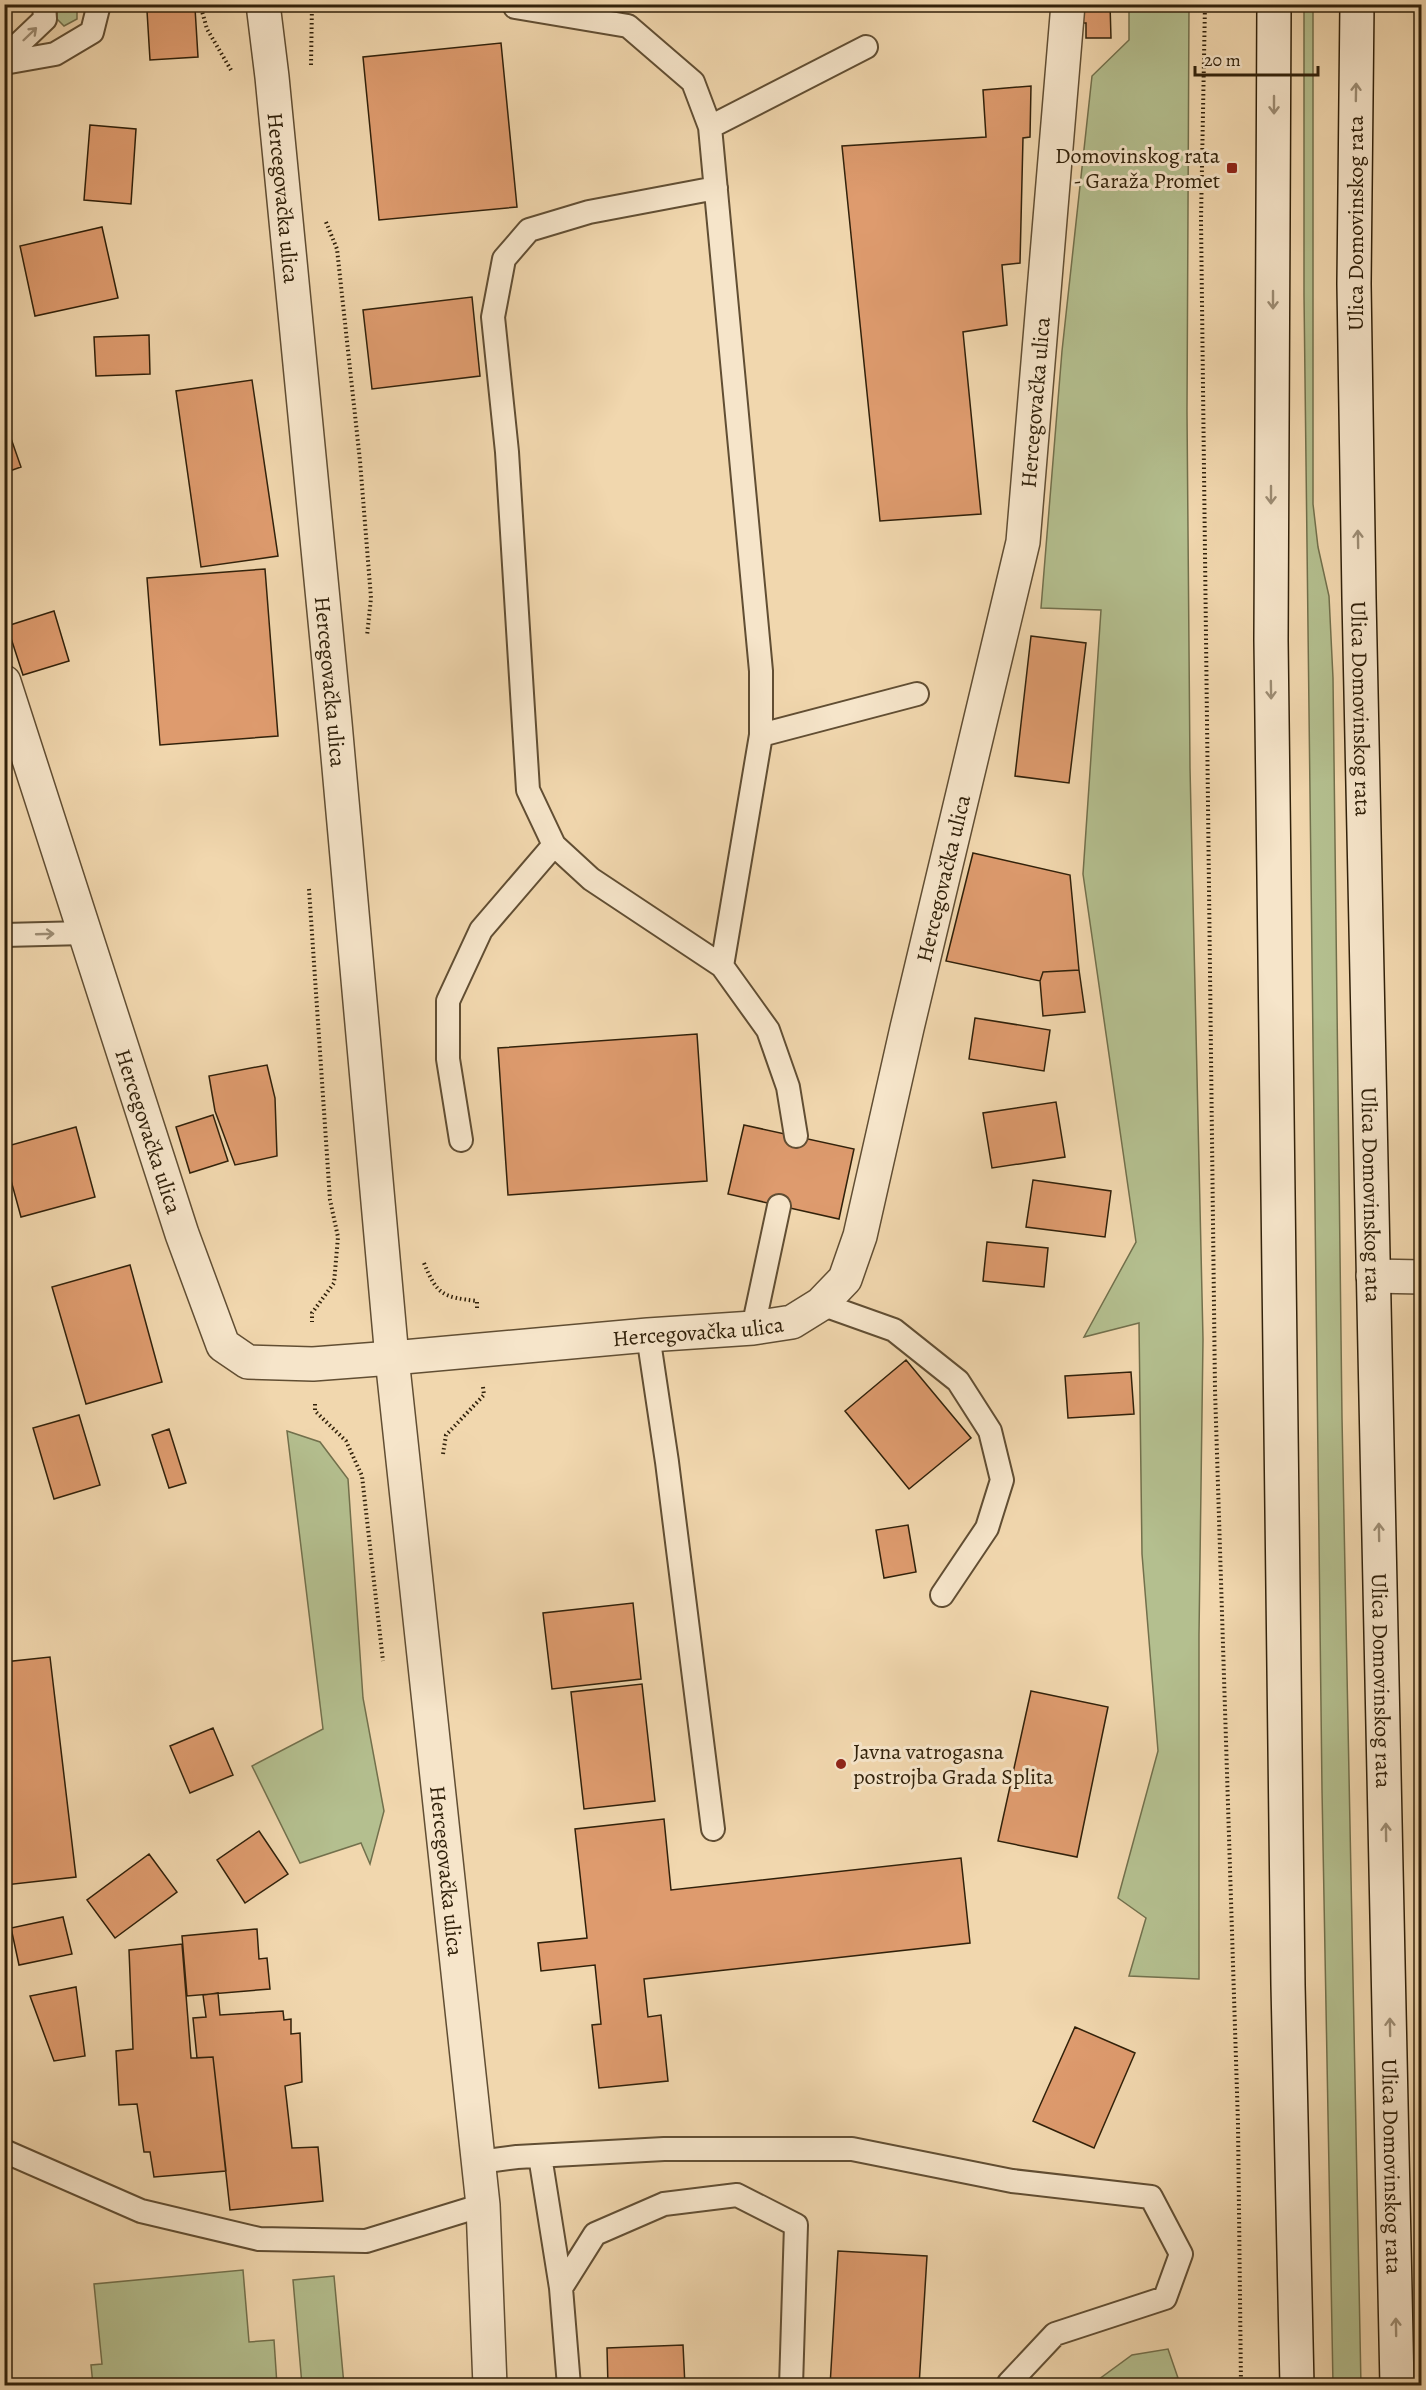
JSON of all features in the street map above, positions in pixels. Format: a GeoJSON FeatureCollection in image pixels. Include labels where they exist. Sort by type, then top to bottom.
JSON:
{"type":"FeatureCollection","features":[{"type":"Feature","properties":{"kind":"street","name":"Hercegovačka ulica"},"geometry":{"type":"LineString","coordinates":[[263,4],[335,723],[392,1358],[479,2162],[483,2205],[490,2385]]}},
{"type":"Feature","properties":{"kind":"street","name":"Hercegovačka ulica"},"geometry":{"type":"LineString","coordinates":[[4,682],[182,1234],[223,1345],[248,1362],[313,1364],[753,1328],[792,1322],[821,1304],[845,1279],[860,1236],[912,1005],[1023,542],[1068,4]]}},
{"type":"Feature","properties":{"kind":"street"},"geometry":{"type":"LineString","coordinates":[[1274,4],[1270,640],[1288,1996],[1297,2385]]}},
{"type":"Feature","properties":{"kind":"street","name":"Ulica Domovinskog rata"},"geometry":{"type":"LineString","coordinates":[[1358,4],[1354,284],[1397,2385]]}},
{"type":"Feature","properties":{"kind":"street"},"geometry":{"type":"LineString","coordinates":[[1373,1276],[1422,1277]]}},
{"type":"Feature","properties":{"kind":"lane"},"geometry":{"type":"LineString","coordinates":[[4,58],[45,19],[44,4]]}},
{"type":"Feature","properties":{"kind":"lane"},"geometry":{"type":"LineString","coordinates":[[4,63],[55,54],[92,32],[99,4]]}},
{"type":"Feature","properties":{"kind":"lane"},"geometry":{"type":"LineString","coordinates":[[515,7],[628,26],[693,82],[710,127],[761,671],[762,735],[722,966]]}},
{"type":"Feature","properties":{"kind":"lane"},"geometry":{"type":"LineString","coordinates":[[710,127],[866,47]]}},
{"type":"Feature","properties":{"kind":"lane"},"geometry":{"type":"LineString","coordinates":[[716,188],[590,212],[529,230],[504,259],[493,317],[507,452],[528,790],[554,845],[591,879],[722,966],[768,1030],[788,1088],[796,1136]]}},
{"type":"Feature","properties":{"kind":"lane"},"geometry":{"type":"LineString","coordinates":[[762,735],[917,694]]}},
{"type":"Feature","properties":{"kind":"lane"},"geometry":{"type":"LineString","coordinates":[[461,1140],[448,1059],[448,1001],[481,930],[554,845]]}},
{"type":"Feature","properties":{"kind":"lane"},"geometry":{"type":"LineString","coordinates":[[4,935],[85,933]]}},
{"type":"Feature","properties":{"kind":"lane"},"geometry":{"type":"LineString","coordinates":[[753,1328],[779,1206]]}},
{"type":"Feature","properties":{"kind":"lane"},"geometry":{"type":"LineString","coordinates":[[821,1304],[894,1330],[958,1381],[990,1431],[1002,1480],[987,1528],[942,1595]]}},
{"type":"Feature","properties":{"kind":"lane"},"geometry":{"type":"LineString","coordinates":[[648,1335],[667,1462],[713,1829]]}},
{"type":"Feature","properties":{"kind":"lane"},"geometry":{"type":"LineString","coordinates":[[479,2162],[664,2149],[852,2149],[1012,2181],[1151,2197],[1181,2254],[1165,2298],[1055,2334],[1009,2383]]}},
{"type":"Feature","properties":{"kind":"lane"},"geometry":{"type":"LineString","coordinates":[[4,2151],[141,2211],[259,2239],[366,2241],[483,2205]]}},
{"type":"Feature","properties":{"kind":"lane"},"geometry":{"type":"LineString","coordinates":[[540,2156],[561,2288],[569,2385]]}},
{"type":"Feature","properties":{"kind":"lane"},"geometry":{"type":"LineString","coordinates":[[561,2288],[595,2234],[664,2204],[737,2195],[796,2225],[791,2385]]}},
{"type":"Feature","properties":{"kind":"path"},"geometry":{"type":"LineString","coordinates":[[200,4],[207,29],[234,76]]}},
{"type":"Feature","properties":{"kind":"path"},"geometry":{"type":"LineString","coordinates":[[1205,4],[1201,220],[1215,1390],[1237,2112],[1241,2385]]}},
{"type":"Feature","properties":{"kind":"path"},"geometry":{"type":"LineString","coordinates":[[308,882],[330,1200],[338,1237],[334,1283],[312,1313],[312,1322]]}},
{"type":"Feature","properties":{"kind":"green space"},"geometry":{"type":"Polygon","coordinates":[[[57,5],[77,5],[77,19],[64,26],[57,19],[57,5]]]}},
{"type":"Feature","properties":{"kind":"green space"},"geometry":{"type":"Polygon","coordinates":[[[1129,5],[1189,5],[1187,412],[1190,768],[1203,1339],[1199,1635],[1199,1979],[1129,1976],[1146,1918],[1118,1898],[1158,1751],[1142,1554],[1139,1323],[1084,1337],[1136,1242],[1083,874],[1101,610],[1041,608],[1062,351],[1092,76],[1129,40],[1129,5]]]}},
{"type":"Feature","properties":{"kind":"green space"},"geometry":{"type":"Polygon","coordinates":[[[1304,5],[1313,5],[1313,504],[1318,547],[1329,596],[1333,678],[1342,1418],[1361,2386],[1333,2385],[1322,1790],[1304,295],[1304,5]]]}},
{"type":"Feature","properties":{"kind":"green space"},"geometry":{"type":"Polygon","coordinates":[[[287,1431],[320,1442],[348,1479],[363,1698],[384,1811],[370,1864],[361,1843],[300,1863],[252,1766],[323,1729],[287,1431]]]}},
{"type":"Feature","properties":{"kind":"green space"},"geometry":{"type":"Polygon","coordinates":[[[243,2270],[249,2342],[274,2340],[277,2385],[93,2385],[91,2365],[102,2364],[94,2284],[243,2270]]]}},
{"type":"Feature","properties":{"kind":"green space"},"geometry":{"type":"Polygon","coordinates":[[[334,2276],[344,2385],[302,2385],[293,2280],[334,2276]]]}},
{"type":"Feature","properties":{"kind":"green space"},"geometry":{"type":"Polygon","coordinates":[[[1168,2349],[1178,2378],[1149,2385],[1091,2385],[1132,2355],[1168,2349]]]}},
{"type":"Feature","properties":{"kind":"building"},"geometry":{"type":"Polygon","coordinates":[[[1079,4],[1110,4],[1111,38],[1086,38],[1086,23],[1079,23],[1079,4]]]}},
{"type":"Feature","properties":{"kind":"building"},"geometry":{"type":"Polygon","coordinates":[[[195,8],[198,57],[150,60],[147,11],[195,8]]]}},
{"type":"Feature","properties":{"kind":"building"},"geometry":{"type":"Polygon","coordinates":[[[501,43],[517,207],[379,220],[363,57],[501,43]]]}},
{"type":"Feature","properties":{"kind":"building"},"geometry":{"type":"Polygon","coordinates":[[[1031,86],[1030,137],[1023,138],[1020,263],[1002,265],[1007,325],[963,332],[981,514],[880,521],[842,146],[986,137],[983,90],[1031,86]]]}},
{"type":"Feature","properties":{"kind":"building"},"geometry":{"type":"Polygon","coordinates":[[[90,125],[136,129],[131,204],[84,200],[90,125]]]}},
{"type":"Feature","properties":{"kind":"building"},"geometry":{"type":"Polygon","coordinates":[[[102,227],[118,298],[35,316],[20,246],[102,227]]]}},
{"type":"Feature","properties":{"kind":"building"},"geometry":{"type":"Polygon","coordinates":[[[472,297],[480,376],[372,389],[363,310],[472,297]]]}},
{"type":"Feature","properties":{"kind":"building"},"geometry":{"type":"Polygon","coordinates":[[[149,335],[150,374],[96,376],[94,337],[149,335]]]}},
{"type":"Feature","properties":{"kind":"building"},"geometry":{"type":"Polygon","coordinates":[[[252,380],[278,556],[201,567],[176,391],[252,380]]]}},
{"type":"Feature","properties":{"kind":"building"},"geometry":{"type":"Polygon","coordinates":[[[7,427],[21,467],[4,473],[4,428],[7,427]]]}},
{"type":"Feature","properties":{"kind":"building"},"geometry":{"type":"Polygon","coordinates":[[[265,569],[278,736],[160,745],[147,578],[265,569]]]}},
{"type":"Feature","properties":{"kind":"building"},"geometry":{"type":"Polygon","coordinates":[[[54,611],[69,661],[23,675],[7,626],[54,611]]]}},
{"type":"Feature","properties":{"kind":"building"},"geometry":{"type":"Polygon","coordinates":[[[1031,636],[1086,643],[1069,783],[1015,776],[1031,636]]]}},
{"type":"Feature","properties":{"kind":"building"},"geometry":{"type":"Polygon","coordinates":[[[973,853],[1070,875],[1079,970],[1043,972],[1040,981],[946,961],[973,853]]]}},
{"type":"Feature","properties":{"kind":"building"},"geometry":{"type":"Polygon","coordinates":[[[1079,970],[1085,1012],[1043,1016],[1040,981],[1043,972],[1079,970]]]}},
{"type":"Feature","properties":{"kind":"building"},"geometry":{"type":"Polygon","coordinates":[[[975,1018],[1050,1030],[1044,1071],[969,1059],[975,1018]]]}},
{"type":"Feature","properties":{"kind":"building"},"geometry":{"type":"Polygon","coordinates":[[[697,1034],[707,1181],[508,1195],[498,1048],[697,1034]]]}},
{"type":"Feature","properties":{"kind":"building"},"geometry":{"type":"Polygon","coordinates":[[[267,1065],[275,1098],[277,1156],[235,1165],[215,1111],[209,1076],[267,1065]]]}},
{"type":"Feature","properties":{"kind":"building"},"geometry":{"type":"Polygon","coordinates":[[[1056,1102],[1065,1157],[992,1168],[983,1113],[1056,1102]]]}},
{"type":"Feature","properties":{"kind":"building"},"geometry":{"type":"Polygon","coordinates":[[[213,1115],[228,1161],[190,1173],[176,1127],[213,1115]]]}},
{"type":"Feature","properties":{"kind":"building"},"geometry":{"type":"Polygon","coordinates":[[[744,1125],[854,1149],[839,1219],[728,1194],[744,1125]]]}},
{"type":"Feature","properties":{"kind":"building"},"geometry":{"type":"Polygon","coordinates":[[[76,1127],[95,1197],[21,1217],[4,1155],[4,1147],[76,1127]]]}},
{"type":"Feature","properties":{"kind":"building"},"geometry":{"type":"Polygon","coordinates":[[[1033,1180],[1111,1191],[1105,1237],[1026,1227],[1033,1180]]]}},
{"type":"Feature","properties":{"kind":"building"},"geometry":{"type":"Polygon","coordinates":[[[987,1242],[1048,1248],[1044,1287],[983,1281],[987,1242]]]}},
{"type":"Feature","properties":{"kind":"building"},"geometry":{"type":"Polygon","coordinates":[[[130,1265],[162,1382],[86,1404],[52,1287],[130,1265]]]}},
{"type":"Feature","properties":{"kind":"building"},"geometry":{"type":"Polygon","coordinates":[[[906,1360],[971,1438],[909,1489],[845,1411],[906,1360]]]}},
{"type":"Feature","properties":{"kind":"building"},"geometry":{"type":"Polygon","coordinates":[[[1131,1372],[1134,1414],[1068,1418],[1065,1376],[1131,1372]]]}},
{"type":"Feature","properties":{"kind":"building"},"geometry":{"type":"Polygon","coordinates":[[[79,1415],[100,1485],[54,1499],[33,1428],[79,1415]]]}},
{"type":"Feature","properties":{"kind":"building"},"geometry":{"type":"Polygon","coordinates":[[[169,1429],[186,1483],[169,1488],[152,1435],[169,1429]]]}},
{"type":"Feature","properties":{"kind":"building"},"geometry":{"type":"Polygon","coordinates":[[[908,1525],[916,1572],[884,1578],[876,1530],[908,1525]]]}},
{"type":"Feature","properties":{"kind":"building"},"geometry":{"type":"Polygon","coordinates":[[[633,1603],[641,1679],[552,1689],[543,1613],[633,1603]]]}},
{"type":"Feature","properties":{"kind":"building"},"geometry":{"type":"Polygon","coordinates":[[[50,1657],[76,1877],[5,1885],[4,1662],[50,1657]]]}},
{"type":"Feature","properties":{"kind":"building"},"geometry":{"type":"Polygon","coordinates":[[[642,1684],[655,1801],[584,1809],[571,1692],[642,1684]]]}},
{"type":"Feature","properties":{"kind":"building"},"geometry":{"type":"Polygon","coordinates":[[[1031,1691],[1108,1707],[1077,1857],[998,1841],[1031,1691]]]}},
{"type":"Feature","properties":{"kind":"building"},"geometry":{"type":"Polygon","coordinates":[[[213,1728],[233,1775],[190,1793],[170,1746],[213,1728]]]}},
{"type":"Feature","properties":{"kind":"building"},"geometry":{"type":"Polygon","coordinates":[[[664,1819],[671,1890],[961,1858],[970,1943],[644,1979],[648,2017],[661,2015],[668,2081],[599,2088],[592,2025],[601,2024],[595,1965],[541,1971],[538,1943],[587,1938],[575,1829],[664,1819]]]}},
{"type":"Feature","properties":{"kind":"building"},"geometry":{"type":"Polygon","coordinates":[[[259,1831],[288,1874],[245,1903],[217,1860],[259,1831]]]}},
{"type":"Feature","properties":{"kind":"building"},"geometry":{"type":"Polygon","coordinates":[[[149,1854],[177,1892],[115,1938],[87,1900],[149,1854]]]}},
{"type":"Feature","properties":{"kind":"building"},"geometry":{"type":"Polygon","coordinates":[[[63,1917],[72,1954],[19,1965],[11,1928],[63,1917]]]}},
{"type":"Feature","properties":{"kind":"building"},"geometry":{"type":"Polygon","coordinates":[[[257,1929],[259,1959],[267,1958],[270,1989],[187,1996],[182,1936],[257,1929]]]}},
{"type":"Feature","properties":{"kind":"building"},"geometry":{"type":"Polygon","coordinates":[[[182,1944],[191,2058],[213,2057],[226,2171],[154,2177],[150,2152],[144,2152],[137,2104],[119,2105],[116,2051],[133,2049],[129,1950],[182,1944]]]}},
{"type":"Feature","properties":{"kind":"building"},"geometry":{"type":"Polygon","coordinates":[[[76,1987],[85,2056],[54,2061],[30,1996],[76,1987]]]}},
{"type":"Feature","properties":{"kind":"building"},"geometry":{"type":"Polygon","coordinates":[[[218,1993],[220,2015],[283,2011],[284,2020],[291,2019],[291,2034],[300,2033],[302,2082],[285,2086],[292,2148],[318,2147],[323,2201],[230,2210],[213,2057],[197,2058],[193,2018],[206,2017],[203,1995],[218,1993]]]}},
{"type":"Feature","properties":{"kind":"building"},"geometry":{"type":"Polygon","coordinates":[[[1075,2027],[1135,2053],[1094,2148],[1033,2121],[1075,2027]]]}},
{"type":"Feature","properties":{"kind":"building"},"geometry":{"type":"Polygon","coordinates":[[[838,2251],[927,2256],[919,2386],[830,2386],[838,2251]]]}},
{"type":"Feature","properties":{"kind":"building"},"geometry":{"type":"Polygon","coordinates":[[[683,2345],[685,2386],[608,2386],[607,2348],[683,2345]]]}},
{"type":"Feature","properties":{"kind":"place","name":"Domovinskog rata - Garaža Promet"},"geometry":{"type":"Point","coordinates":[1232,168]}},
{"type":"Feature","properties":{"kind":"place","name":"Javna vatrogasna postrojba Grada Splita"},"geometry":{"type":"Point","coordinates":[841,1764]}}]}
